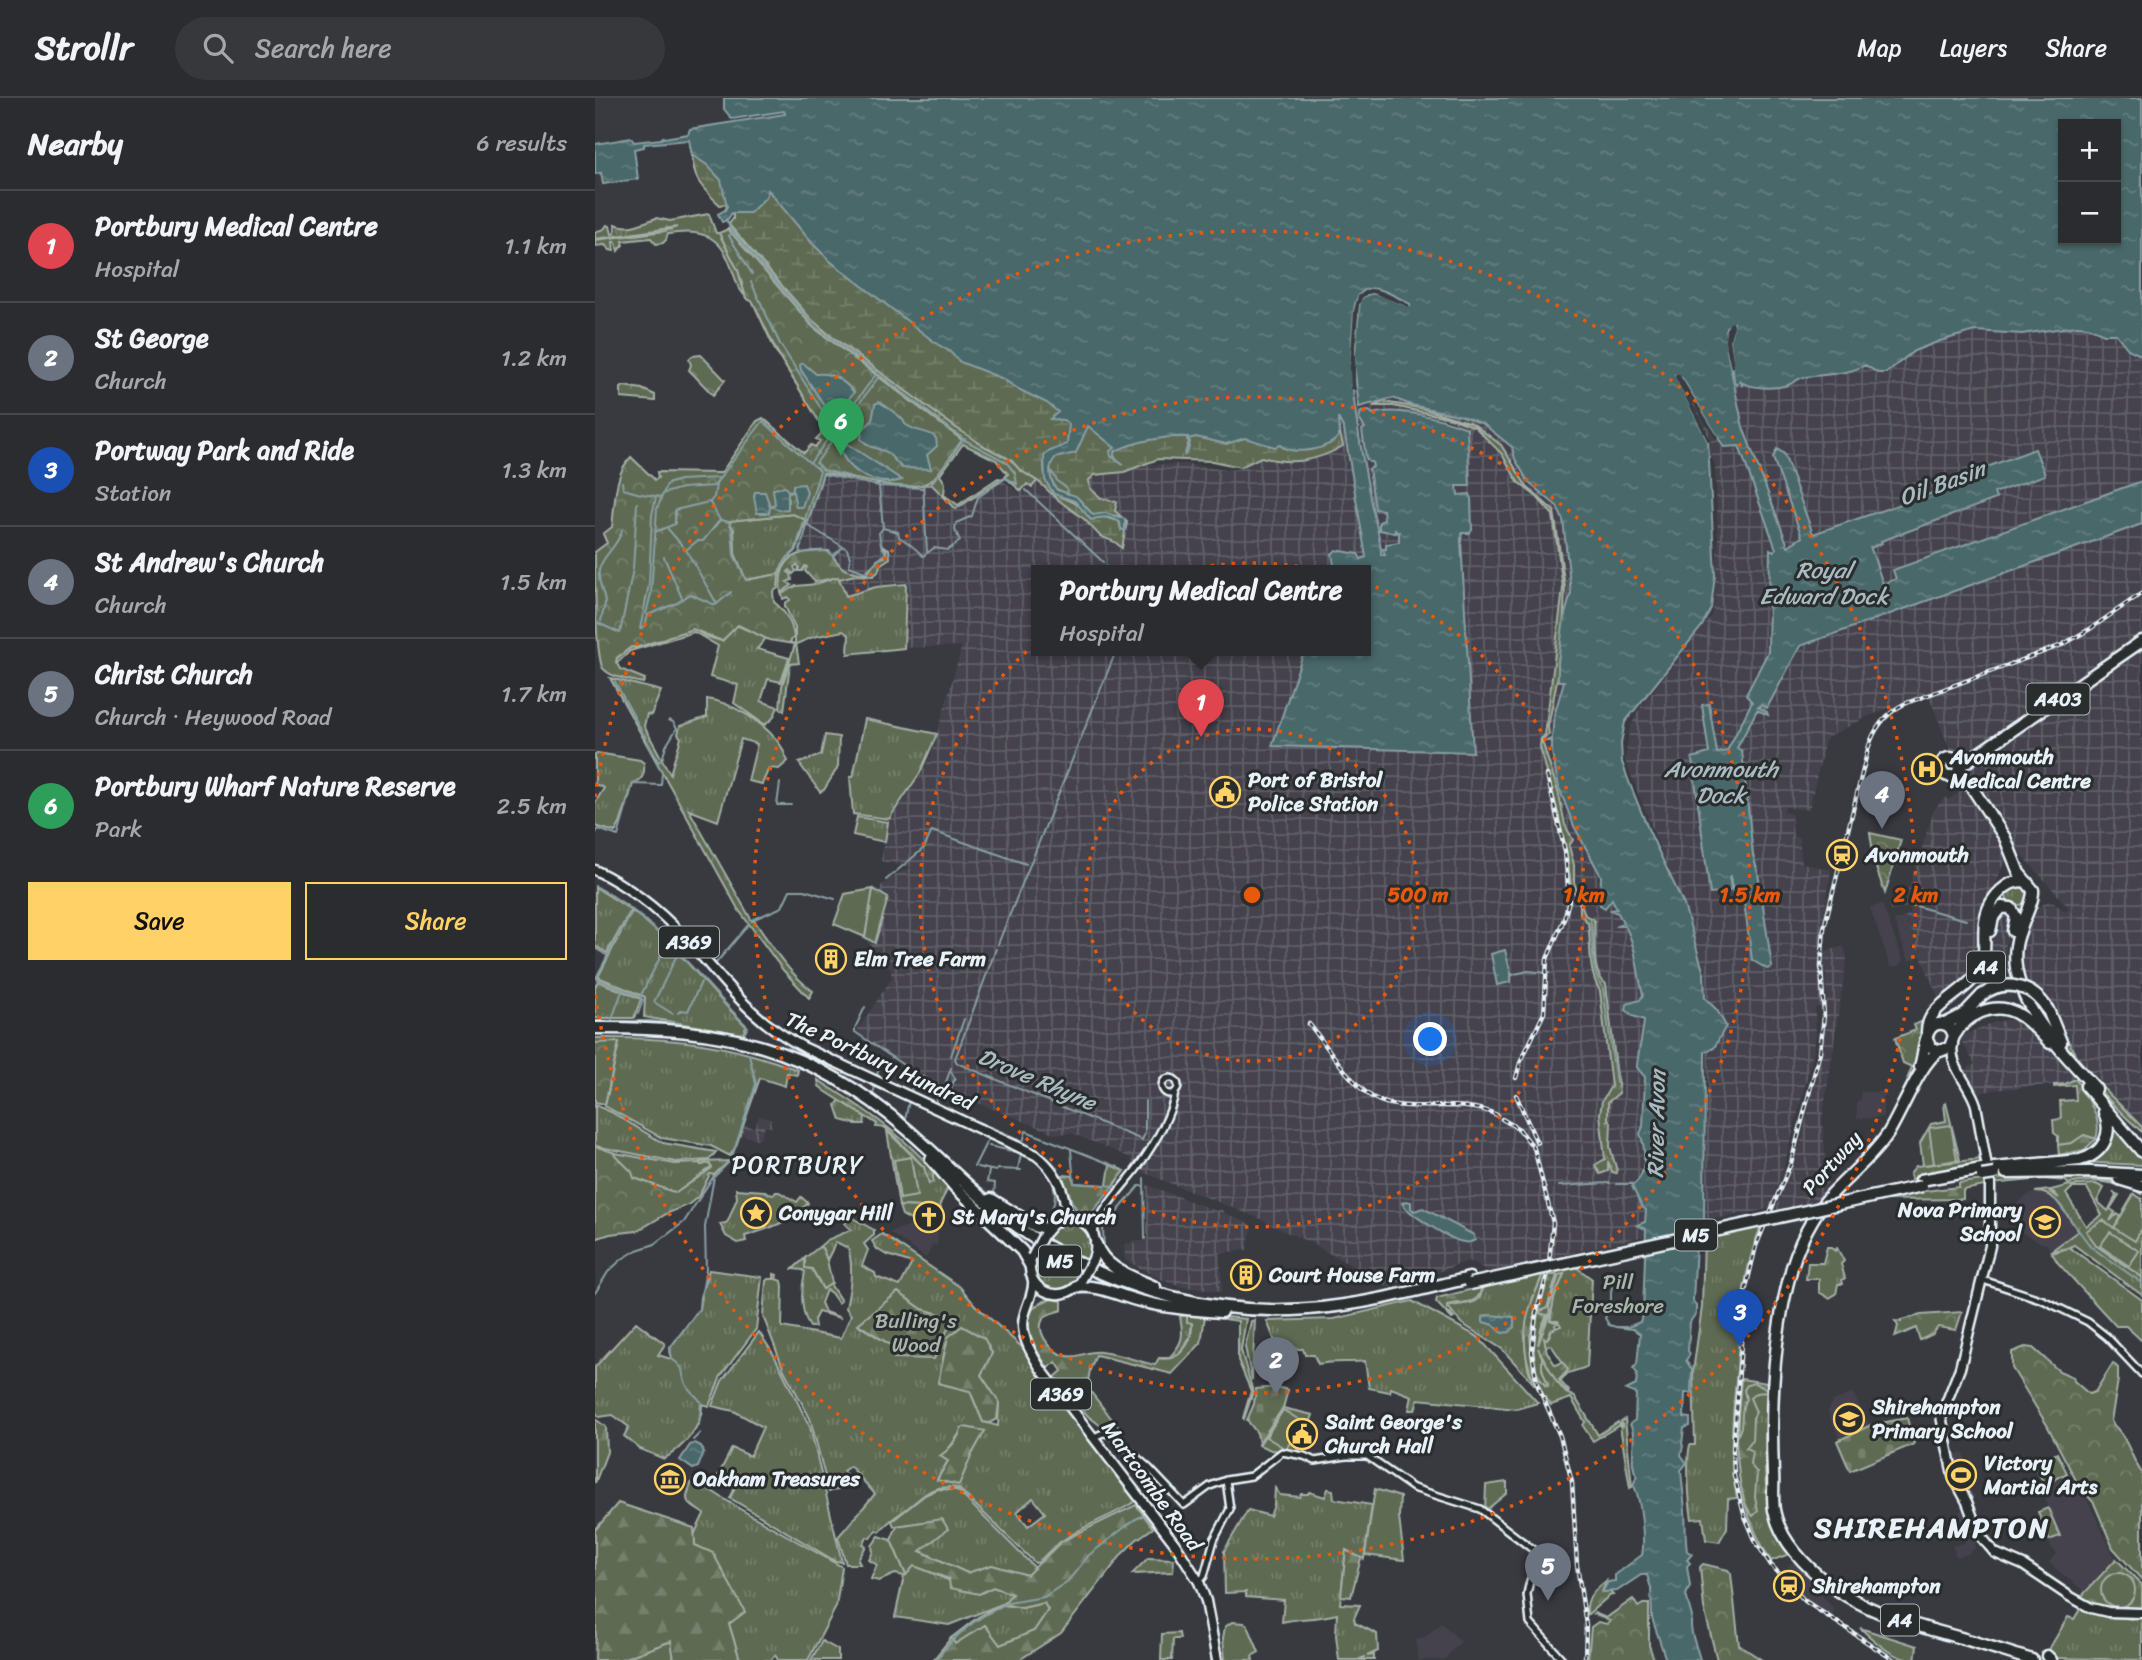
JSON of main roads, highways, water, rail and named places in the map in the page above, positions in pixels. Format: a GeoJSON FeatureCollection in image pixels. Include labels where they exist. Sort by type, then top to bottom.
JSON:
{"type":"FeatureCollection","features":[{"type":"Feature","properties":{"kind":"highway","name":"A403"},"geometry":{"type":"LineString","coordinates":[[1956,767],[1996,744],[2142,641]]}},
{"type":"Feature","properties":{"kind":"highway"},"geometry":{"type":"LineString","coordinates":[[1956,767],[2005,838],[2016,867],[2033,890],[2016,945],[2015,968],[2018,982],[2036,1016],[2142,1143]]}},
{"type":"Feature","properties":{"kind":"highway","name":"A4"},"geometry":{"type":"LineString","coordinates":[[1927,1036],[1928,1020],[1935,1011],[1969,985],[1980,970],[1985,951],[1987,913],[2003,889],[2010,865],[2004,843],[1964,784],[1956,767]]}},
{"type":"Feature","properties":{"kind":"highway"},"geometry":{"type":"LineString","coordinates":[[2027,882],[2015,881],[2003,889],[2002,897],[2011,908],[2021,908],[2030,903]]}},
{"type":"Feature","properties":{"kind":"highway","name":"A4"},"geometry":{"type":"LineString","coordinates":[[1944,1024],[1943,1014],[1975,985],[1985,971],[1990,953],[1990,928],[1993,918],[2002,907],[2011,908]]}},
{"type":"Feature","properties":{"kind":"highway","name":"M5"},"geometry":{"type":"LineString","coordinates":[[2011,908],[2016,917],[2009,950],[2012,981],[2026,1012],[2142,1152]]}},
{"type":"Feature","properties":{"kind":"highway"},"geometry":{"type":"LineString","coordinates":[[1944,1024],[1951,1028],[1953,1040],[1948,1049],[1940,1051],[1931,1047],[1927,1036],[1933,1026],[1944,1024],[1963,1014],[1982,995],[2000,986],[2021,987],[2036,994],[2048,1010],[2062,1044],[2096,1089]]}},
{"type":"Feature","properties":{"kind":"highway","name":"M5"},"geometry":{"type":"LineString","coordinates":[[1953,1040],[1960,1027],[1971,1017],[1987,1010],[2002,1009],[2013,1011],[2025,1019],[2057,1051]]}},
{"type":"Feature","properties":{"kind":"highway","name":"M5"},"geometry":{"type":"LineString","coordinates":[[595,1031],[706,1038],[792,1062],[854,1094],[893,1124],[1001,1223],[1070,1266],[1120,1287],[1159,1299],[1219,1311]]}},
{"type":"Feature","properties":{"kind":"highway","name":"M5"},"geometry":{"type":"LineString","coordinates":[[595,1031],[692,1031],[741,1040],[794,1058],[835,1077],[867,1097],[909,1130],[1004,1217],[1077,1262],[1153,1292],[1196,1302],[1247,1308],[1309,1309],[1402,1297]]}},
{"type":"Feature","properties":{"kind":"highway","name":"Portway"},"geometry":{"type":"LineString","coordinates":[[1927,1036],[1919,1069],[1884,1133],[1824,1198],[1798,1237],[1786,1277],[1772,1406],[1776,1517],[1789,1544],[1816,1575],[1865,1608],[2032,1660]]}},
{"type":"Feature","properties":{"kind":"highway","name":"Portway"},"geometry":{"type":"LineString","coordinates":[[1781,1318],[1795,1257],[1813,1218],[1831,1195],[1881,1144],[1902,1111],[1928,1060],[1940,1051]]}},
{"type":"Feature","properties":{"kind":"highway","name":"M5"},"geometry":{"type":"LineString","coordinates":[[1079,1284],[1142,1302],[1177,1308],[1265,1316],[1352,1310],[1469,1281],[1921,1183],[2015,1166],[2085,1159],[2096,1154],[2102,1147],[2108,1133],[2108,1120],[2084,1083]]}},
{"type":"Feature","properties":{"kind":"highway","name":"M5"},"geometry":{"type":"LineString","coordinates":[[929,1157],[956,1188],[1031,1261]]}},
{"type":"Feature","properties":{"kind":"highway","name":"M5"},"geometry":{"type":"LineString","coordinates":[[2015,1166],[2142,1169]]}},
{"type":"Feature","properties":{"kind":"highway","name":"M5"},"geometry":{"type":"LineString","coordinates":[[947,1167],[1015,1215],[1038,1228],[1048,1228]]}},
{"type":"Feature","properties":{"kind":"highway","name":"M5"},"geometry":{"type":"LineString","coordinates":[[1994,1171],[2142,1175]]}},
{"type":"Feature","properties":{"kind":"highway"},"geometry":{"type":"LineString","coordinates":[[2052,1171],[2116,1178],[2142,1186]]}},
{"type":"Feature","properties":{"kind":"highway","name":"M5"},"geometry":{"type":"LineString","coordinates":[[1095,1239],[1102,1258],[1110,1265],[1158,1288],[1247,1308]]}},
{"type":"Feature","properties":{"kind":"highway","name":"Portway"},"geometry":{"type":"LineString","coordinates":[[1774,1486],[1781,1522],[1795,1547],[1819,1573],[1846,1594],[1887,1613],[2047,1659]]}},
{"type":"Feature","properties":{"kind":"main road","name":"The Portbury Hundred"},"geometry":{"type":"LineString","coordinates":[[595,870],[629,890],[665,917],[733,995],[771,1028],[805,1048],[1025,1148],[1050,1167],[1061,1189],[1065,1211],[1072,1218]]}},
{"type":"Feature","properties":{"kind":"main road"},"geometry":{"type":"LineString","coordinates":[[1953,1040],[1951,1057],[1976,1105],[1990,1184],[1990,1254],[1958,1373],[1941,1419],[1953,1476],[1967,1502],[1977,1530],[1993,1550],[2023,1565],[2082,1604],[2108,1612],[2142,1614]]}},
{"type":"Feature","properties":{"kind":"main road"},"geometry":{"type":"LineString","coordinates":[[1940,1051],[1949,1060],[1972,1106],[1990,1215]]}},
{"type":"Feature","properties":{"kind":"main road"},"geometry":{"type":"LineString","coordinates":[[1031,1261],[1059,1212],[1061,1189]]}},
{"type":"Feature","properties":{"kind":"main road"},"geometry":{"type":"LineString","coordinates":[[1048,1228],[1060,1220],[1072,1218],[1082,1221],[1095,1239],[1093,1259],[1079,1284]]}},
{"type":"Feature","properties":{"kind":"main road","name":"A369"},"geometry":{"type":"LineString","coordinates":[[1031,1261],[1033,1281]]}},
{"type":"Feature","properties":{"kind":"main road"},"geometry":{"type":"LineString","coordinates":[[1033,1281],[1042,1290],[1053,1295]]}},
{"type":"Feature","properties":{"kind":"main road","name":"Martcombe Road"},"geometry":{"type":"LineString","coordinates":[[1033,1281],[1023,1319],[1029,1346],[1041,1369],[1175,1544],[1199,1582],[1206,1601],[1217,1660]]}},
{"type":"Feature","properties":{"kind":"main road","name":"A369"},"geometry":{"type":"LineString","coordinates":[[1053,1295],[1062,1294],[1079,1284]]}},
{"type":"Feature","properties":{"kind":"main road","name":"Martcombe Road"},"geometry":{"type":"LineString","coordinates":[[1029,1346],[1025,1325],[1028,1309],[1040,1296],[1053,1295]]}},
{"type":"Feature","properties":{"kind":"water"},"geometry":{"type":"Polygon","coordinates":[[[724,98],[2142,98],[2142,356],[2128,349],[2116,334],[2104,334],[2088,327],[2077,326],[2022,334],[1975,331],[1914,351],[1886,373],[1878,373],[1865,365],[1843,372],[1802,378],[1784,386],[1762,388],[1743,383],[1742,385],[1740,380],[1737,385],[1734,381],[1730,339],[1734,323],[1726,327],[1727,351],[1743,427],[1788,546],[1802,537],[1773,458],[1777,449],[1784,454],[1813,534],[1965,482],[1971,473],[2035,449],[2045,475],[1994,493],[1996,499],[1881,541],[1882,543],[1871,548],[1870,546],[1883,584],[1896,579],[1893,570],[2142,481],[2142,524],[1800,646],[1767,708],[1761,705],[1758,707],[1768,715],[1757,710],[1737,748],[1742,751],[1753,855],[1772,967],[1767,969],[1752,960],[1743,895],[1733,895],[1731,876],[1731,888],[1728,892],[1710,894],[1692,758],[1709,753],[1702,705],[1709,704],[1717,753],[1727,751],[1752,702],[1746,695],[1768,652],[1770,549],[1776,549],[1739,446],[1724,447],[1682,378],[1675,375],[1708,442],[1715,575],[1711,608],[1702,626],[1625,722],[1621,743],[1622,762],[1629,782],[1684,905],[1704,974],[1705,998],[1717,1010],[1726,1026],[1714,1048],[1705,1052],[1704,1226],[1700,1241],[1696,1244],[1693,1301],[1696,1313],[1690,1322],[1690,1354],[1686,1360],[1692,1370],[1691,1393],[1685,1393],[1684,1417],[1690,1418],[1690,1426],[1684,1428],[1681,1455],[1687,1463],[1681,1470],[1686,1546],[1687,1551],[1692,1554],[1687,1560],[1690,1563],[1687,1566],[1690,1586],[1686,1595],[1692,1617],[1692,1633],[1700,1660],[1666,1660],[1652,1618],[1651,1588],[1647,1575],[1641,1575],[1617,1591],[1602,1592],[1608,1582],[1615,1581],[1615,1575],[1642,1555],[1643,1549],[1640,1508],[1633,1485],[1637,1476],[1633,1464],[1630,1424],[1635,1420],[1636,1394],[1626,1390],[1636,1385],[1637,1373],[1633,1368],[1637,1364],[1640,1334],[1633,1329],[1615,1327],[1628,1327],[1640,1322],[1643,1312],[1646,1229],[1637,1225],[1645,1222],[1646,1210],[1632,1186],[1642,1173],[1644,1162],[1640,1134],[1643,1126],[1645,1077],[1637,1067],[1644,1020],[1626,1010],[1627,1004],[1640,1000],[1643,995],[1629,934],[1625,926],[1617,926],[1623,922],[1618,913],[1610,910],[1617,909],[1612,899],[1605,908],[1600,905],[1601,876],[1574,826],[1559,788],[1552,741],[1546,741],[1552,739],[1554,716],[1564,681],[1558,681],[1558,662],[1564,618],[1571,593],[1563,520],[1557,506],[1529,483],[1515,459],[1512,447],[1483,424],[1393,398],[1359,407],[1354,363],[1360,300],[1378,294],[1410,306],[1382,290],[1370,289],[1361,293],[1356,300],[1354,315],[1353,391],[1381,555],[1385,555],[1383,549],[1386,549],[1386,544],[1399,542],[1399,532],[1396,533],[1395,528],[1395,533],[1379,530],[1379,522],[1384,520],[1383,510],[1375,509],[1369,469],[1373,467],[1372,462],[1366,458],[1362,430],[1365,428],[1359,419],[1361,412],[1407,413],[1467,428],[1470,486],[1457,486],[1458,495],[1470,494],[1471,497],[1472,530],[1470,533],[1462,533],[1461,540],[1473,752],[1272,746],[1302,656],[1371,656],[1371,565],[1334,565],[1332,554],[1336,550],[1358,554],[1361,559],[1366,557],[1344,429],[1338,418],[1339,435],[1335,440],[1312,450],[1286,449],[1280,445],[1275,447],[1245,438],[1226,444],[1196,437],[1188,439],[1188,451],[1184,456],[1188,437],[1170,437],[1140,442],[1114,452],[1114,456],[1123,465],[1111,456],[1110,451],[1115,448],[1088,426],[1076,453],[1055,458],[1050,474],[1057,490],[1076,496],[1093,515],[1106,513],[1125,519],[1125,531],[1121,529],[1120,522],[1113,519],[1102,517],[1091,520],[1075,501],[1054,494],[1045,480],[1044,456],[1067,444],[1069,424],[1063,420],[1050,419],[1058,412],[1001,378],[960,362],[830,261],[768,190],[766,197],[750,213],[732,213],[722,222],[718,214],[727,206],[721,180],[707,165],[692,155],[689,140],[644,144],[644,147],[634,149],[638,179],[603,184],[601,173],[595,174],[595,144],[631,138],[634,142],[661,139],[688,134],[690,129],[785,114],[784,111],[732,119],[724,109],[724,98]]]}},
{"type":"Feature","properties":{"kind":"water"},"geometry":{"type":"Polygon","coordinates":[[[803,363],[816,374],[837,378],[854,392],[835,417],[830,414],[801,370],[800,365],[803,363]]]}},
{"type":"Feature","properties":{"kind":"water"},"geometry":{"type":"Polygon","coordinates":[[[879,402],[906,425],[936,438],[937,446],[927,455],[931,469],[902,468],[887,452],[869,446],[861,439],[862,430],[872,421],[875,404],[879,402]]]}},
{"type":"Feature","properties":{"kind":"water"},"geometry":{"type":"Polygon","coordinates":[[[847,444],[902,480],[885,482],[859,473],[841,452],[842,447],[847,444]]]}},
{"type":"Feature","properties":{"kind":"water"},"geometry":{"type":"Polygon","coordinates":[[[804,484],[807,492],[802,507],[796,507],[793,492],[788,492],[788,509],[770,507],[769,513],[757,513],[755,492],[765,492],[770,506],[775,504],[773,489],[785,487],[788,491],[793,490],[793,485],[804,484]]]}},
{"type":"Feature","properties":{"kind":"water"},"geometry":{"type":"Polygon","coordinates":[[[1505,950],[1511,974],[1515,974],[1511,976],[1511,982],[1497,985],[1491,954],[1505,950]]]}},
{"type":"Feature","properties":{"kind":"water"},"geometry":{"type":"Polygon","coordinates":[[[1411,1202],[1414,1211],[1423,1208],[1474,1235],[1475,1240],[1464,1242],[1440,1232],[1406,1208],[1402,1203],[1411,1202]]]}},
{"type":"Feature","properties":{"kind":"water"},"geometry":{"type":"Polygon","coordinates":[[[1483,1317],[1514,1317],[1514,1327],[1510,1332],[1502,1333],[1494,1325],[1483,1322],[1483,1317]]]}},
{"type":"Feature","properties":{"kind":"water"},"geometry":{"type":"Polygon","coordinates":[[[695,1443],[701,1446],[704,1452],[698,1467],[693,1469],[680,1460],[690,1445],[695,1443]]]}},
{"type":"Feature","properties":{"kind":"waterway"},"geometry":{"type":"LineString","coordinates":[[665,493],[682,488],[714,486],[763,421],[810,463],[877,373],[814,326],[731,230],[726,219]]}},
{"type":"Feature","properties":{"kind":"waterway"},"geometry":{"type":"LineString","coordinates":[[733,232],[729,236],[752,274]]}},
{"type":"Feature","properties":{"kind":"waterway"},"geometry":{"type":"LineString","coordinates":[[751,282],[780,344],[834,429]]}},
{"type":"Feature","properties":{"kind":"waterway"},"geometry":{"type":"LineString","coordinates":[[807,525],[847,549],[849,566],[865,572],[886,553],[879,533],[883,528],[898,532],[899,537],[923,556],[934,548],[948,550],[960,541],[955,530],[956,523],[972,516],[978,497],[1006,478],[1017,484],[1015,473],[1006,462],[963,439],[880,375],[816,463],[823,470],[849,476]]}},
{"type":"Feature","properties":{"kind":"waterway"},"geometry":{"type":"LineString","coordinates":[[927,552],[923,485],[930,485],[963,439]]}},
{"type":"Feature","properties":{"kind":"waterway"},"geometry":{"type":"LineString","coordinates":[[779,571],[795,551],[820,471],[812,464]]}},
{"type":"Feature","properties":{"kind":"waterway"},"geometry":{"type":"LineString","coordinates":[[1050,469],[1058,482],[1067,488],[1068,494]]}},
{"type":"Feature","properties":{"kind":"waterway"},"geometry":{"type":"LineString","coordinates":[[842,548],[833,556],[826,551],[799,553],[823,474],[879,486],[923,488]]}},
{"type":"Feature","properties":{"kind":"waterway"},"geometry":{"type":"LineString","coordinates":[[646,614],[651,593],[657,509],[667,484],[680,480],[720,478]]}},
{"type":"Feature","properties":{"kind":"waterway"},"geometry":{"type":"LineString","coordinates":[[622,482],[623,489],[641,494]]}},
{"type":"Feature","properties":{"kind":"waterway"},"geometry":{"type":"LineString","coordinates":[[710,502],[714,497],[716,485]]}},
{"type":"Feature","properties":{"kind":"waterway"},"geometry":{"type":"LineString","coordinates":[[879,487],[883,527]]}},
{"type":"Feature","properties":{"kind":"waterway"},"geometry":{"type":"LineString","coordinates":[[1026,490],[1103,562]]}},
{"type":"Feature","properties":{"kind":"waterway"},"geometry":{"type":"LineString","coordinates":[[642,494],[661,497]]}},
{"type":"Feature","properties":{"kind":"waterway"},"geometry":{"type":"LineString","coordinates":[[656,497],[652,515],[649,584],[640,629],[645,626],[648,615],[677,603],[690,594],[717,604],[686,550]]}},
{"type":"Feature","properties":{"kind":"waterway"},"geometry":{"type":"LineString","coordinates":[[655,532],[675,524],[675,510],[709,502]]}},
{"type":"Feature","properties":{"kind":"waterway"},"geometry":{"type":"LineString","coordinates":[[596,632],[595,624],[598,623],[620,633],[633,569],[637,503]]}},
{"type":"Feature","properties":{"kind":"waterway"},"geometry":{"type":"LineString","coordinates":[[668,529],[686,550],[697,541],[703,541],[720,520],[710,503]]}},
{"type":"Feature","properties":{"kind":"waterway"},"geometry":{"type":"LineString","coordinates":[[721,520],[729,522],[732,529],[734,555],[746,580]]}},
{"type":"Feature","properties":{"kind":"waterway"},"geometry":{"type":"LineString","coordinates":[[601,621],[605,604],[599,570],[622,530]]}},
{"type":"Feature","properties":{"kind":"waterway"},"geometry":{"type":"LineString","coordinates":[[664,557],[682,598]]}},
{"type":"Feature","properties":{"kind":"waterway"},"geometry":{"type":"LineString","coordinates":[[717,604],[731,592]]}},
{"type":"Feature","properties":{"kind":"waterway"},"geometry":{"type":"LineString","coordinates":[[595,619],[597,608]]}},
{"type":"Feature","properties":{"kind":"waterway","name":"Drove Rhyne"},"geometry":{"type":"LineString","coordinates":[[998,944],[1114,656]]}},
{"type":"Feature","properties":{"kind":"waterway"},"geometry":{"type":"LineString","coordinates":[[615,682],[658,761]]}},
{"type":"Feature","properties":{"kind":"waterway"},"geometry":{"type":"LineString","coordinates":[[662,760],[666,746],[677,728],[669,720]]}},
{"type":"Feature","properties":{"kind":"waterway"},"geometry":{"type":"LineString","coordinates":[[595,835],[598,829],[618,836],[633,784],[661,785],[662,772],[657,763],[660,761]]}},
{"type":"Feature","properties":{"kind":"waterway"},"geometry":{"type":"LineString","coordinates":[[780,783],[777,805],[791,805]]}},
{"type":"Feature","properties":{"kind":"waterway"},"geometry":{"type":"LineString","coordinates":[[886,880],[924,848],[932,831],[1026,864]]}},
{"type":"Feature","properties":{"kind":"waterway"},"geometry":{"type":"LineString","coordinates":[[595,886],[639,915],[658,932],[748,1027],[744,1034],[746,1037],[761,1042]]}},
{"type":"Feature","properties":{"kind":"waterway"},"geometry":{"type":"LineString","coordinates":[[752,920],[782,907],[790,890],[804,890],[835,899]]}},
{"type":"Feature","properties":{"kind":"waterway"},"geometry":{"type":"LineString","coordinates":[[1916,906],[1966,920]]}},
{"type":"Feature","properties":{"kind":"waterway"},"geometry":{"type":"LineString","coordinates":[[596,978],[630,913]]}},
{"type":"Feature","properties":{"kind":"waterway"},"geometry":{"type":"LineString","coordinates":[[1590,919],[1595,972],[1603,988],[1616,1083]]}},
{"type":"Feature","properties":{"kind":"waterway"},"geometry":{"type":"LineString","coordinates":[[716,963],[749,924]]}},
{"type":"Feature","properties":{"kind":"waterway"},"geometry":{"type":"LineString","coordinates":[[641,995],[667,944]]}},
{"type":"Feature","properties":{"kind":"waterway"},"geometry":{"type":"LineString","coordinates":[[595,948],[606,955]]}},
{"type":"Feature","properties":{"kind":"waterway","name":"Drove Rhyne"},"geometry":{"type":"LineString","coordinates":[[996,949],[955,1059],[957,1063],[1142,1140],[1145,1133],[1145,1101]]}},
{"type":"Feature","properties":{"kind":"waterway"},"geometry":{"type":"LineString","coordinates":[[673,1014],[654,1002],[677,955]]}},
{"type":"Feature","properties":{"kind":"waterway"},"geometry":{"type":"LineString","coordinates":[[1515,974],[1528,971],[1549,973]]}},
{"type":"Feature","properties":{"kind":"waterway"},"geometry":{"type":"LineString","coordinates":[[596,978],[640,997],[643,1000],[638,1014]]}},
{"type":"Feature","properties":{"kind":"waterway"},"geometry":{"type":"LineString","coordinates":[[678,1013],[681,1010],[688,1011],[701,982]]}},
{"type":"Feature","properties":{"kind":"waterway"},"geometry":{"type":"LineString","coordinates":[[612,1019],[622,991]]}},
{"type":"Feature","properties":{"kind":"waterway"},"geometry":{"type":"LineString","coordinates":[[865,1007],[855,1032],[915,1073],[940,1086]]}},
{"type":"Feature","properties":{"kind":"waterway"},"geometry":{"type":"LineString","coordinates":[[951,1056],[964,1019]]}},
{"type":"Feature","properties":{"kind":"waterway"},"geometry":{"type":"LineString","coordinates":[[595,1021],[651,1021],[688,1025]]}},
{"type":"Feature","properties":{"kind":"waterway"},"geometry":{"type":"LineString","coordinates":[[825,1052],[843,1061]]}},
{"type":"Feature","properties":{"kind":"waterway"},"geometry":{"type":"LineString","coordinates":[[732,1157],[756,1084],[749,1054]]}},
{"type":"Feature","properties":{"kind":"waterway"},"geometry":{"type":"LineString","coordinates":[[877,1076],[881,1057]]}},
{"type":"Feature","properties":{"kind":"waterway"},"geometry":{"type":"LineString","coordinates":[[950,1070],[955,1078],[950,1091],[945,1085],[951,1068]]}},
{"type":"Feature","properties":{"kind":"waterway"},"geometry":{"type":"LineString","coordinates":[[860,1069],[922,1098]]}},
{"type":"Feature","properties":{"kind":"waterway"},"geometry":{"type":"LineString","coordinates":[[911,1092],[915,1073]]}},
{"type":"Feature","properties":{"kind":"waterway"},"geometry":{"type":"LineString","coordinates":[[845,1078],[873,1095],[905,1122]]}},
{"type":"Feature","properties":{"kind":"waterway"},"geometry":{"type":"LineString","coordinates":[[873,1095],[875,1086]]}},
{"type":"Feature","properties":{"kind":"waterway"},"geometry":{"type":"LineString","coordinates":[[935,1103],[939,1093]]}},
{"type":"Feature","properties":{"kind":"waterway"},"geometry":{"type":"LineString","coordinates":[[905,1120],[909,1101]]}},
{"type":"Feature","properties":{"kind":"waterway"},"geometry":{"type":"LineString","coordinates":[[946,1109],[1016,1138],[1042,1153],[1058,1169],[1073,1203],[1083,1213],[1091,1214],[1114,1186]]}},
{"type":"Feature","properties":{"kind":"waterway"},"geometry":{"type":"LineString","coordinates":[[1023,1142],[1026,1131],[1118,1167]]}},
{"type":"Feature","properties":{"kind":"waterway"},"geometry":{"type":"LineString","coordinates":[[974,1167],[989,1137]]}},
{"type":"Feature","properties":{"kind":"waterway"},"geometry":{"type":"LineString","coordinates":[[989,1146],[1021,1153]]}},
{"type":"Feature","properties":{"kind":"waterway"},"geometry":{"type":"LineString","coordinates":[[1071,1150],[1074,1183],[1116,1186]]}},
{"type":"Feature","properties":{"kind":"waterway"},"geometry":{"type":"LineString","coordinates":[[941,1154],[990,1195]]}},
{"type":"Feature","properties":{"kind":"waterway"},"geometry":{"type":"LineString","coordinates":[[1018,1169],[1021,1154]]}},
{"type":"Feature","properties":{"kind":"waterway"},"geometry":{"type":"LineString","coordinates":[[699,1425],[701,1402],[687,1387],[682,1368],[672,1359],[670,1348],[699,1309],[706,1270],[705,1227],[714,1177],[729,1162]]}},
{"type":"Feature","properties":{"kind":"waterway"},"geometry":{"type":"LineString","coordinates":[[977,1167],[996,1171],[1021,1170]]}},
{"type":"Feature","properties":{"kind":"waterway"},"geometry":{"type":"LineString","coordinates":[[989,1171],[987,1182],[995,1183],[994,1196]]}},
{"type":"Feature","properties":{"kind":"waterway"},"geometry":{"type":"LineString","coordinates":[[1035,1220],[1042,1222],[1054,1205],[1055,1193],[1049,1174]]}},
{"type":"Feature","properties":{"kind":"waterway"},"geometry":{"type":"LineString","coordinates":[[595,1293],[608,1272],[622,1259],[655,1244],[684,1222],[713,1177]]}},
{"type":"Feature","properties":{"kind":"waterway"},"geometry":{"type":"LineString","coordinates":[[1144,1178],[1145,1239]]}},
{"type":"Feature","properties":{"kind":"waterway"},"geometry":{"type":"LineString","coordinates":[[1559,1186],[1610,1183]]}},
{"type":"Feature","properties":{"kind":"waterway","name":"River Avon"},"geometry":{"type":"LineString","coordinates":[[1616,1184],[1632,1184]]}},
{"type":"Feature","properties":{"kind":"waterway"},"geometry":{"type":"LineString","coordinates":[[1108,1256],[1104,1248],[1103,1229],[1139,1186],[1143,1186]]}},
{"type":"Feature","properties":{"kind":"waterway"},"geometry":{"type":"LineString","coordinates":[[2055,1199],[2091,1247],[2142,1283]]}},
{"type":"Feature","properties":{"kind":"waterway"},"geometry":{"type":"LineString","coordinates":[[1614,1272],[1611,1308],[1605,1318],[1609,1325],[1616,1327]]}},
{"type":"Feature","properties":{"kind":"waterway"},"geometry":{"type":"LineString","coordinates":[[1080,1294],[1093,1293]]}},
{"type":"Feature","properties":{"kind":"waterway"},"geometry":{"type":"LineString","coordinates":[[693,1440],[700,1433]]}},
{"type":"Feature","properties":{"kind":"waterway"},"geometry":{"type":"LineString","coordinates":[[1001,1606],[1044,1597],[1068,1581],[1089,1555],[1142,1516]]}},
{"type":"Feature","properties":{"kind":"waterway"},"geometry":{"type":"LineString","coordinates":[[936,1660],[964,1629],[1000,1607]]}},
{"type":"Feature","properties":{"kind":"railway"},"geometry":{"type":"LineString","coordinates":[[1894,1660],[1805,1601],[1771,1565],[1756,1542],[1744,1514],[1734,1476],[1733,1450],[1745,1292],[1756,1246],[1791,1163],[1820,1052],[1824,1016],[1821,966],[1824,928],[1868,749],[1873,735],[1886,717],[1904,704],[2062,645],[2142,593]]}},
{"type":"Feature","properties":{"kind":"railway"},"geometry":{"type":"LineString","coordinates":[[1516,1078],[1520,1063],[1544,1013],[1547,959],[1569,901],[1565,851],[1547,775]]}},
{"type":"Feature","properties":{"kind":"railway"},"geometry":{"type":"LineString","coordinates":[[1309,1024],[1348,1075],[1374,1098],[1401,1106],[1466,1107],[1497,1115]]}},
{"type":"Feature","properties":{"kind":"railway"},"geometry":{"type":"LineString","coordinates":[[1516,1095],[1537,1143]]}},
{"type":"Feature","properties":{"kind":"railway"},"geometry":{"type":"LineString","coordinates":[[1502,1119],[1519,1129],[1534,1148],[1553,1223],[1548,1272],[1536,1313],[1532,1352],[1537,1384],[1560,1436],[1572,1482],[1577,1565],[1586,1625],[1585,1660]]}},
{"type":"Feature","properties":{"kind":"place","name":"Portbury Wharf Nature Reserve"},"geometry":{"type":"Point","coordinates":[841,456]}},
{"type":"Feature","properties":{"kind":"place","name":"Portbury Medical Centre"},"geometry":{"type":"Point","coordinates":[1201,737]}},
{"type":"Feature","properties":{"kind":"place","name":"Avonmouth Medical Centre"},"geometry":{"type":"Point","coordinates":[1927,769]}},
{"type":"Feature","properties":{"kind":"place","name":"Port of Bristol Police Station"},"geometry":{"type":"Point","coordinates":[1225,792]}},
{"type":"Feature","properties":{"kind":"place","name":"St Andrew's Church"},"geometry":{"type":"Point","coordinates":[1882,829]}},
{"type":"Feature","properties":{"kind":"place","name":"Avonmouth"},"geometry":{"type":"Point","coordinates":[1842,855]}},
{"type":"Feature","properties":{"kind":"place","name":"Elm Tree Farm"},"geometry":{"type":"Point","coordinates":[831,959]}},
{"type":"Feature","properties":{"kind":"place","name":"Conygar Hill"},"geometry":{"type":"Point","coordinates":[756,1213]}},
{"type":"Feature","properties":{"kind":"place","name":"St Mary's Church"},"geometry":{"type":"Point","coordinates":[929,1217]}},
{"type":"Feature","properties":{"kind":"place","name":"Nova Primary School"},"geometry":{"type":"Point","coordinates":[2045,1222]}},
{"type":"Feature","properties":{"kind":"place","name":"Court House Farm"},"geometry":{"type":"Point","coordinates":[1246,1275]}},
{"type":"Feature","properties":{"kind":"place","name":"Portway Park and Ride"},"geometry":{"type":"Point","coordinates":[1740,1347]}},
{"type":"Feature","properties":{"kind":"place","name":"St George"},"geometry":{"type":"Point","coordinates":[1276,1395]}},
{"type":"Feature","properties":{"kind":"place","name":"Shirehampton Primary School"},"geometry":{"type":"Point","coordinates":[1849,1419]}},
{"type":"Feature","properties":{"kind":"place","name":"Saint George's Church Hall"},"geometry":{"type":"Point","coordinates":[1302,1434]}},
{"type":"Feature","properties":{"kind":"place","name":"Victory Martial Arts"},"geometry":{"type":"Point","coordinates":[1961,1475]}},
{"type":"Feature","properties":{"kind":"place","name":"Oakham Treasures"},"geometry":{"type":"Point","coordinates":[670,1479]}},
{"type":"Feature","properties":{"kind":"place","name":"Shirehampton"},"geometry":{"type":"Point","coordinates":[1789,1586]}},
{"type":"Feature","properties":{"kind":"place","name":"Christ Church"},"geometry":{"type":"Point","coordinates":[1548,1601]}},
{"type":"Feature","properties":{"kind":"district","name":"PORTBURY"},"geometry":{"type":"Point","coordinates":[798,1165]}},
{"type":"Feature","properties":{"kind":"district","name":"SHIREHAMPTON"},"geometry":{"type":"Point","coordinates":[1932,1527]}},
{"type":"Feature","properties":{"kind":"water label","name":"Oil Basin"},"geometry":{"type":"Point","coordinates":[1942,483]}},
{"type":"Feature","properties":{"kind":"water label","name":"Royal Edward Dock"},"geometry":{"type":"Point","coordinates":[1824,583]}},
{"type":"Feature","properties":{"kind":"water label","name":"Avonmouth Dock"},"geometry":{"type":"Point","coordinates":[1721,782]}},
{"type":"Feature","properties":{"kind":"park label","name":"Pill Foreshore"},"geometry":{"type":"Point","coordinates":[1618,1294]}},
{"type":"Feature","properties":{"kind":"park label","name":"Bulling's Wood"},"geometry":{"type":"Point","coordinates":[916,1333]}}]}
